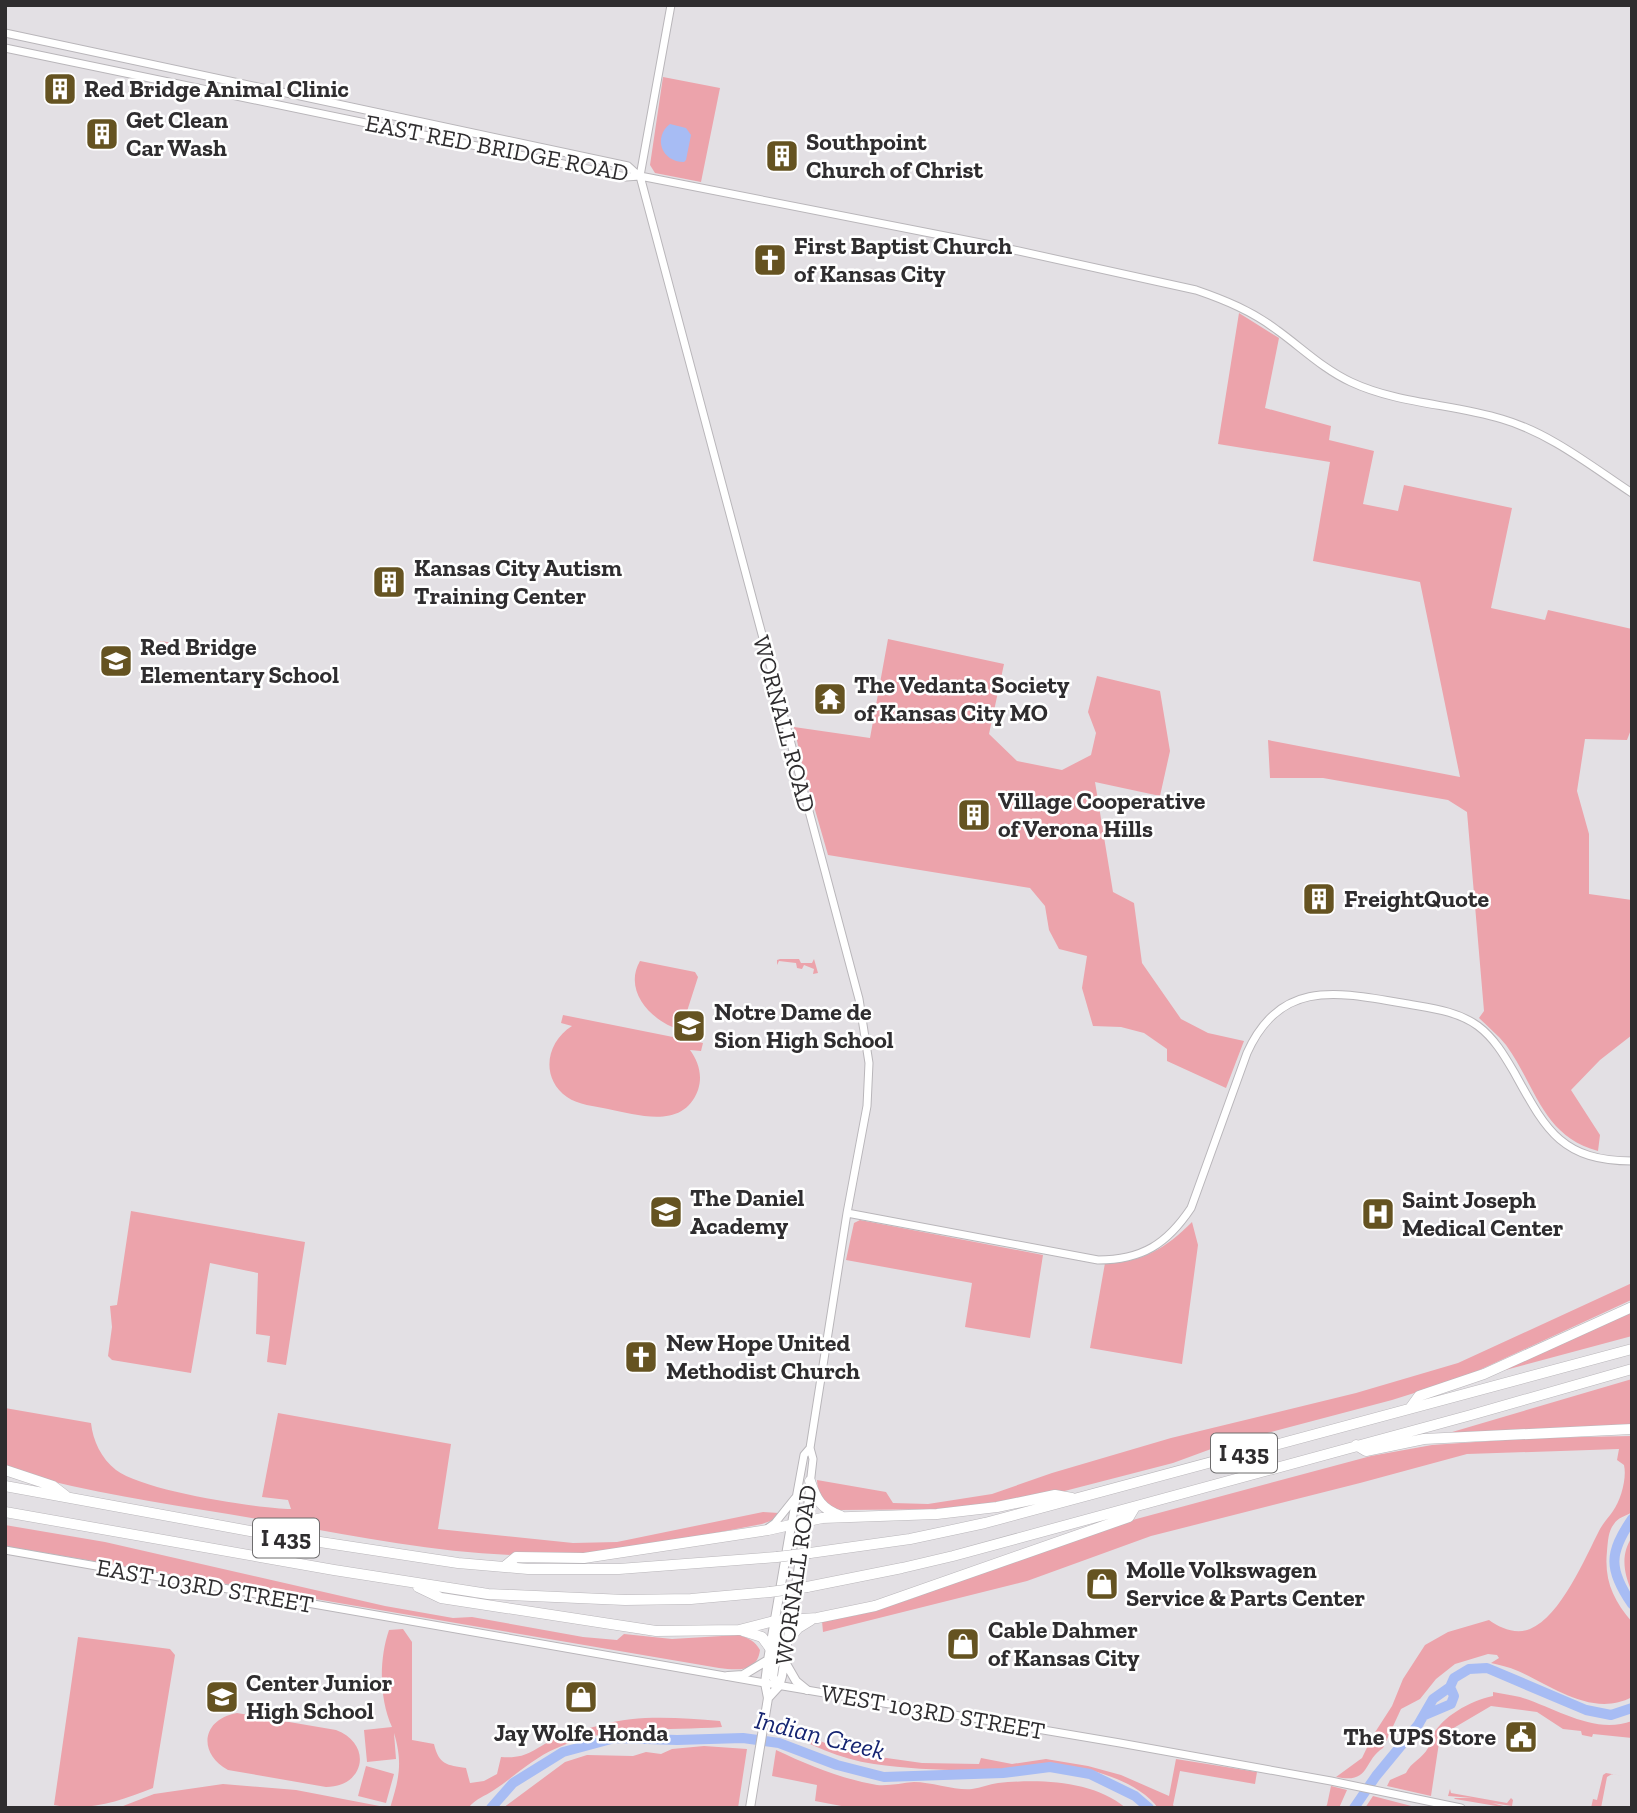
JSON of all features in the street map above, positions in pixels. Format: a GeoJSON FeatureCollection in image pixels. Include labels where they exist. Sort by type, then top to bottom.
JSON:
{"type":"FeatureCollection","features":[{"type":"Feature","properties":{"kind":"highway"},"geometry":{"type":"LineString","coordinates":[[1412,1407],[1419,1396],[1484,1374],[1632,1307]]}},
{"type":"Feature","properties":{"kind":"highway","name":"I 435"},"geometry":{"type":"LineString","coordinates":[[5,1486],[399,1556],[504,1567],[619,1569],[777,1557],[910,1539],[985,1523],[1632,1349]]}},
{"type":"Feature","properties":{"kind":"highway","name":"I 435"},"geometry":{"type":"LineString","coordinates":[[5,1513],[488,1594],[591,1599],[691,1599],[807,1587],[902,1568],[1135,1507],[1632,1369]]}},
{"type":"Feature","properties":{"kind":"highway"},"geometry":{"type":"LineString","coordinates":[[1356,1446],[1366,1451],[1424,1439],[1631,1429]]}},
{"type":"Feature","properties":{"kind":"highway"},"geometry":{"type":"LineString","coordinates":[[5,1470],[53,1486],[69,1499]]}},
{"type":"Feature","properties":{"kind":"highway"},"geometry":{"type":"LineString","coordinates":[[810,1480],[819,1503],[831,1513],[845,1517]]}},
{"type":"Feature","properties":{"kind":"highway"},"geometry":{"type":"LineString","coordinates":[[504,1567],[516,1557],[584,1558],[764,1531],[806,1520],[948,1513],[1055,1496],[1076,1498]]}},
{"type":"Feature","properties":{"kind":"highway"},"geometry":{"type":"LineString","coordinates":[[788,1640],[805,1621],[875,1606],[933,1587],[1129,1517],[1135,1507]]}},
{"type":"Feature","properties":{"kind":"highway"},"geometry":{"type":"LineString","coordinates":[[409,1582],[441,1598],[656,1631],[740,1630],[774,1621],[817,1618]]}},
{"type":"Feature","properties":{"kind":"highway"},"geometry":{"type":"LineString","coordinates":[[740,1630],[762,1637],[770,1648]]}},
{"type":"Feature","properties":{"kind":"main road","name":"WORNALL ROAD"},"geometry":{"type":"LineString","coordinates":[[671,5],[640,176],[859,999],[869,1063],[867,1106],[847,1213],[810,1448],[813,1459],[806,1520],[785,1662],[779,1686],[768,1698]]}},
{"type":"Feature","properties":{"kind":"main road","name":"EAST RED BRIDGE ROAD"},"geometry":{"type":"LineString","coordinates":[[5,33],[628,166],[640,176]]}},
{"type":"Feature","properties":{"kind":"main road"},"geometry":{"type":"LineString","coordinates":[[64,61],[67,47]]}},
{"type":"Feature","properties":{"kind":"main road","name":"EAST RED BRIDGE ROAD"},"geometry":{"type":"LineString","coordinates":[[5,48],[626,177],[640,176]]}},
{"type":"Feature","properties":{"kind":"main road"},"geometry":{"type":"LineString","coordinates":[[640,176],[984,243],[1196,290],[1250,312],[1277,329],[1325,369],[1353,383],[1384,393],[1521,425],[1558,443],[1632,493]]}},
{"type":"Feature","properties":{"kind":"main road"},"geometry":{"type":"LineString","coordinates":[[847,1213],[1098,1260],[1139,1254],[1178,1228],[1191,1209],[1252,1041],[1272,1017],[1288,1005],[1324,994],[1345,993],[1446,1012],[1478,1026],[1500,1050],[1549,1129],[1569,1147],[1592,1157],[1632,1161]]}},
{"type":"Feature","properties":{"kind":"main road","name":"WORNALL ROAD"},"geometry":{"type":"LineString","coordinates":[[750,1808],[768,1698],[765,1684],[774,1621],[804,1455],[810,1448]]}},
{"type":"Feature","properties":{"kind":"main road"},"geometry":{"type":"LineString","coordinates":[[764,1531],[775,1523],[796,1497]]}},
{"type":"Feature","properties":{"kind":"main road","name":"EAST 103RD STREET"},"geometry":{"type":"LineString","coordinates":[[5,1550],[405,1620]]}},
{"type":"Feature","properties":{"kind":"main road","name":"WEST 103RD STREET"},"geometry":{"type":"LineString","coordinates":[[405,1620],[1331,1781],[1461,1808]]}},
{"type":"Feature","properties":{"kind":"main road"},"geometry":{"type":"LineString","coordinates":[[774,1621],[779,1633],[773,1677],[779,1686]]}},
{"type":"Feature","properties":{"kind":"main road"},"geometry":{"type":"LineString","coordinates":[[728,1676],[743,1675],[768,1660]]}},
{"type":"Feature","properties":{"kind":"main road"},"geometry":{"type":"LineString","coordinates":[[785,1662],[796,1681],[807,1690]]}},
{"type":"Feature","properties":{"kind":"shaded area"},"geometry":{"type":"Polygon","coordinates":[[[663,77],[720,88],[701,182],[655,173],[650,165],[663,77]]]}},
{"type":"Feature","properties":{"kind":"shaded area"},"geometry":{"type":"Polygon","coordinates":[[[1239,313],[1279,338],[1265,408],[1331,426],[1329,440],[1374,451],[1363,504],[1398,511],[1404,485],[1512,508],[1491,608],[1545,620],[1548,610],[1632,629],[1632,727],[1627,740],[1585,739],[1577,791],[1589,834],[1589,894],[1632,900],[1632,1035],[1600,1060],[1571,1090],[1600,1135],[1598,1151],[1579,1144],[1552,1122],[1506,1045],[1479,1018],[1484,1011],[1467,812],[1448,800],[1323,778],[1270,778],[1268,740],[1460,777],[1420,582],[1313,561],[1330,462],[1218,444],[1239,313]]]}},
{"type":"Feature","properties":{"kind":"shaded area"},"geometry":{"type":"Polygon","coordinates":[[[888,639],[1004,664],[989,734],[1017,761],[1062,770],[1091,755],[1096,733],[1088,712],[1097,676],[1160,691],[1170,751],[1160,796],[1095,782],[1113,892],[1134,903],[1142,963],[1181,1019],[1208,1033],[1244,1041],[1226,1088],[1167,1061],[1167,1049],[1144,1033],[1121,1027],[1093,1026],[1082,988],[1087,956],[1059,949],[1049,930],[1045,906],[1030,888],[828,855],[794,727],[870,738],[888,639]]]}},
{"type":"Feature","properties":{"kind":"shaded area"},"geometry":{"type":"Polygon","coordinates":[[[160,641],[180,644],[178,654],[159,651],[160,641]]]}},
{"type":"Feature","properties":{"kind":"shaded area"},"geometry":{"type":"Polygon","coordinates":[[[799,959],[801,963],[812,963],[814,959],[818,973],[813,974],[814,969],[804,965],[802,969],[797,968],[796,963],[779,961],[777,965],[777,960],[799,959]]]}},
{"type":"Feature","properties":{"kind":"shaded area"},"geometry":{"type":"Polygon","coordinates":[[[640,961],[695,972],[698,977],[681,1030],[651,1013],[638,995],[635,973],[640,961]]]}},
{"type":"Feature","properties":{"kind":"shaded area"},"geometry":{"type":"Polygon","coordinates":[[[563,1015],[703,1043],[701,1051],[690,1050],[700,1074],[698,1090],[691,1103],[682,1111],[659,1117],[587,1105],[567,1097],[558,1089],[550,1070],[556,1041],[572,1026],[561,1023],[563,1015]]]}},
{"type":"Feature","properties":{"kind":"shaded area"},"geometry":{"type":"Polygon","coordinates":[[[131,1211],[305,1242],[286,1365],[267,1362],[270,1336],[256,1334],[258,1273],[210,1263],[191,1373],[112,1360],[108,1356],[112,1327],[110,1306],[117,1305],[131,1211]]]}},
{"type":"Feature","properties":{"kind":"shaded area"},"geometry":{"type":"Polygon","coordinates":[[[860,1220],[1043,1255],[1030,1338],[965,1327],[972,1283],[846,1260],[854,1223],[860,1220]]]}},
{"type":"Feature","properties":{"kind":"shaded area"},"geometry":{"type":"Polygon","coordinates":[[[1192,1222],[1198,1245],[1182,1364],[1090,1348],[1105,1263],[1131,1260],[1153,1252],[1192,1222]]]}},
{"type":"Feature","properties":{"kind":"shaded area"},"geometry":{"type":"Polygon","coordinates":[[[1632,1283],[1632,1300],[1462,1378],[1392,1400],[1222,1445],[1173,1463],[1022,1502],[962,1509],[839,1510],[829,1505],[819,1491],[817,1480],[886,1492],[893,1503],[928,1504],[992,1494],[1052,1473],[1171,1438],[1356,1393],[1458,1363],[1632,1283]]]}},
{"type":"Feature","properties":{"kind":"shaded area"},"geometry":{"type":"Polygon","coordinates":[[[1632,1310],[1632,1336],[1498,1372],[1632,1310]]]}},
{"type":"Feature","properties":{"kind":"shaded area"},"geometry":{"type":"Polygon","coordinates":[[[1632,1379],[1632,1424],[1442,1435],[1632,1379]]]}},
{"type":"Feature","properties":{"kind":"shaded area"},"geometry":{"type":"Polygon","coordinates":[[[5,1408],[91,1423],[102,1455],[116,1470],[130,1478],[200,1497],[252,1505],[291,1509],[288,1500],[262,1497],[278,1413],[451,1444],[438,1529],[573,1543],[617,1542],[763,1512],[779,1513],[773,1520],[762,1524],[613,1551],[526,1555],[415,1546],[129,1497],[46,1480],[5,1466],[5,1408]]]}},
{"type":"Feature","properties":{"kind":"shaded area"},"geometry":{"type":"Polygon","coordinates":[[[1632,1436],[1632,1512],[1617,1520],[1612,1527],[1606,1561],[1611,1589],[1632,1622],[1632,1697],[1617,1703],[1603,1704],[1573,1698],[1515,1670],[1491,1663],[1499,1658],[1497,1655],[1488,1654],[1455,1664],[1436,1679],[1420,1699],[1401,1709],[1383,1748],[1361,1775],[1355,1777],[1336,1777],[1362,1758],[1392,1706],[1403,1679],[1425,1645],[1448,1632],[1489,1620],[1508,1630],[1525,1631],[1552,1612],[1571,1585],[1600,1529],[1619,1501],[1625,1476],[1624,1465],[1617,1460],[1619,1449],[1467,1454],[1151,1536],[1027,1581],[823,1632],[822,1621],[858,1615],[908,1600],[1073,1538],[1371,1456],[1432,1445],[1533,1438],[1632,1436]]]}},
{"type":"Feature","properties":{"kind":"shaded area"},"geometry":{"type":"Polygon","coordinates":[[[5,1525],[105,1542],[385,1606],[453,1618],[472,1617],[583,1637],[617,1640],[624,1634],[672,1639],[739,1635],[751,1640],[760,1650],[755,1663],[750,1666],[739,1669],[719,1668],[5,1546],[5,1525]]]}},
{"type":"Feature","properties":{"kind":"shaded area"},"geometry":{"type":"Polygon","coordinates":[[[1632,1537],[1632,1592],[1624,1565],[1632,1537]]]}},
{"type":"Feature","properties":{"kind":"shaded area"},"geometry":{"type":"Polygon","coordinates":[[[403,1629],[412,1642],[412,1740],[434,1744],[438,1756],[445,1763],[466,1768],[470,1783],[484,1781],[497,1774],[501,1757],[524,1755],[566,1734],[616,1722],[645,1718],[690,1719],[720,1721],[722,1727],[638,1730],[596,1736],[548,1752],[468,1808],[390,1808],[399,1771],[394,1733],[396,1759],[367,1762],[364,1730],[392,1727],[385,1704],[382,1679],[383,1653],[389,1630],[403,1629]]]}},
{"type":"Feature","properties":{"kind":"shaded area"},"geometry":{"type":"Polygon","coordinates":[[[78,1637],[170,1649],[175,1655],[153,1788],[104,1804],[67,1807],[54,1805],[78,1637]]]}},
{"type":"Feature","properties":{"kind":"shaded area"},"geometry":{"type":"Polygon","coordinates":[[[1493,1692],[1520,1697],[1589,1722],[1604,1725],[1632,1721],[1632,1738],[1582,1735],[1581,1731],[1563,1729],[1537,1712],[1491,1706],[1440,1736],[1431,1796],[1387,1786],[1390,1780],[1406,1773],[1423,1755],[1436,1730],[1449,1716],[1493,1696],[1493,1692]]]}},
{"type":"Feature","properties":{"kind":"shaded area"},"geometry":{"type":"Polygon","coordinates":[[[237,1713],[336,1730],[348,1736],[356,1745],[359,1754],[360,1764],[356,1773],[339,1785],[326,1787],[228,1770],[211,1755],[208,1737],[216,1722],[237,1713]]]}},
{"type":"Feature","properties":{"kind":"shaded area"},"geometry":{"type":"Polygon","coordinates":[[[779,1725],[851,1753],[922,1763],[979,1764],[981,1758],[1012,1764],[1046,1759],[1088,1766],[1121,1775],[1169,1796],[1176,1759],[1257,1772],[1255,1784],[1180,1771],[1173,1805],[1175,1808],[1158,1808],[1138,1790],[1094,1771],[1064,1765],[958,1770],[874,1764],[824,1750],[778,1729],[779,1725]]]}},
{"type":"Feature","properties":{"kind":"shaded area"},"geometry":{"type":"Polygon","coordinates":[[[704,1746],[747,1749],[738,1808],[503,1808],[565,1762],[587,1755],[633,1756],[646,1752],[661,1754],[672,1749],[704,1746]]]}},
{"type":"Feature","properties":{"kind":"shaded area"},"geometry":{"type":"Polygon","coordinates":[[[776,1750],[825,1771],[877,1785],[914,1782],[966,1789],[998,1783],[1048,1782],[1098,1792],[1126,1808],[852,1808],[815,1801],[817,1785],[772,1776],[776,1750]]]}},
{"type":"Feature","properties":{"kind":"shaded area"},"geometry":{"type":"Polygon","coordinates":[[[366,1766],[394,1774],[386,1803],[358,1796],[366,1766]]]}},
{"type":"Feature","properties":{"kind":"shaded area"},"geometry":{"type":"Polygon","coordinates":[[[1612,1774],[1607,1777],[1601,1808],[1591,1808],[1593,1799],[1597,1800],[1603,1775],[1612,1774]]]}},
{"type":"Feature","properties":{"kind":"shaded area"},"geometry":{"type":"Polygon","coordinates":[[[223,1784],[296,1790],[390,1808],[118,1808],[154,1794],[223,1784]]]}},
{"type":"Feature","properties":{"kind":"shaded area"},"geometry":{"type":"Polygon","coordinates":[[[1331,1786],[1347,1790],[1339,1808],[1325,1808],[1331,1786]]]}},
{"type":"Feature","properties":{"kind":"shaded area"},"geometry":{"type":"Polygon","coordinates":[[[1450,1789],[1451,1793],[1507,1803],[1511,1798],[1512,1806],[1492,1803],[1511,1808],[1508,1808],[1455,1799],[1472,1798],[1448,1796],[1450,1789]]]}},
{"type":"Feature","properties":{"kind":"shaded area"},"geometry":{"type":"Polygon","coordinates":[[[1373,1796],[1419,1808],[1365,1808],[1373,1796]]]}},
{"type":"Feature","properties":{"kind":"water"},"geometry":{"type":"Polygon","coordinates":[[[670,124],[686,128],[691,135],[684,162],[670,158],[662,148],[662,135],[670,124]]]}},
{"type":"Feature","properties":{"kind":"waterway","name":"Indian Creek"},"geometry":{"type":"LineString","coordinates":[[1632,1519],[1619,1542],[1614,1561],[1619,1581],[1632,1604]]}},
{"type":"Feature","properties":{"kind":"waterway","name":"Indian Creek"},"geometry":{"type":"LineString","coordinates":[[1354,1808],[1376,1776],[1418,1725],[1433,1699],[1450,1687],[1454,1678],[1469,1669],[1487,1668],[1586,1710],[1611,1715],[1632,1708]]}},
{"type":"Feature","properties":{"kind":"waterway","name":"Indian Creek"},"geometry":{"type":"LineString","coordinates":[[1425,1715],[1451,1704],[1454,1696],[1450,1687]]}},
{"type":"Feature","properties":{"kind":"waterway","name":"Indian Creek"},"geometry":{"type":"LineString","coordinates":[[491,1808],[513,1783],[563,1752],[615,1738],[743,1738],[779,1743],[837,1765],[884,1777],[1003,1773],[1050,1767],[1090,1774],[1135,1796],[1149,1808]]}},
{"type":"Feature","properties":{"kind":"place","name":"Red Bridge Animal Clinic"},"geometry":{"type":"Point","coordinates":[60,89]}},
{"type":"Feature","properties":{"kind":"place","name":"Get Clean Car Wash"},"geometry":{"type":"Point","coordinates":[102,134]}},
{"type":"Feature","properties":{"kind":"place","name":"Southpoint Church of Christ"},"geometry":{"type":"Point","coordinates":[782,156]}},
{"type":"Feature","properties":{"kind":"place","name":"First Baptist Church of Kansas City"},"geometry":{"type":"Point","coordinates":[770,260]}},
{"type":"Feature","properties":{"kind":"place","name":"Kansas City Autism Training Center"},"geometry":{"type":"Point","coordinates":[389,582]}},
{"type":"Feature","properties":{"kind":"place","name":"Red Bridge Elementary School"},"geometry":{"type":"Point","coordinates":[116,661]}},
{"type":"Feature","properties":{"kind":"place","name":"The Vedanta Society of Kansas City MO"},"geometry":{"type":"Point","coordinates":[830,699]}},
{"type":"Feature","properties":{"kind":"place","name":"Village Cooperative of Verona Hills"},"geometry":{"type":"Point","coordinates":[974,815]}},
{"type":"Feature","properties":{"kind":"place","name":"FreightQuote"},"geometry":{"type":"Point","coordinates":[1319,899]}},
{"type":"Feature","properties":{"kind":"place","name":"Notre Dame de Sion High School"},"geometry":{"type":"Point","coordinates":[689,1026]}},
{"type":"Feature","properties":{"kind":"place","name":"The Daniel Academy"},"geometry":{"type":"Point","coordinates":[666,1212]}},
{"type":"Feature","properties":{"kind":"place","name":"Saint Joseph Medical Center"},"geometry":{"type":"Point","coordinates":[1378,1214]}},
{"type":"Feature","properties":{"kind":"place","name":"New Hope United Methodist Church"},"geometry":{"type":"Point","coordinates":[641,1357]}},
{"type":"Feature","properties":{"kind":"place","name":"Molle Volkswagen Service & Parts Center"},"geometry":{"type":"Point","coordinates":[1102,1584]}},
{"type":"Feature","properties":{"kind":"place","name":"Cable Dahmer of Kansas City"},"geometry":{"type":"Point","coordinates":[963,1644]}},
{"type":"Feature","properties":{"kind":"place","name":"Center Junior High School"},"geometry":{"type":"Point","coordinates":[222,1697]}},
{"type":"Feature","properties":{"kind":"place","name":"Jay Wolfe Honda"},"geometry":{"type":"Point","coordinates":[581,1697]}},
{"type":"Feature","properties":{"kind":"place","name":"The UPS Store"},"geometry":{"type":"Point","coordinates":[1521,1737]}}]}
